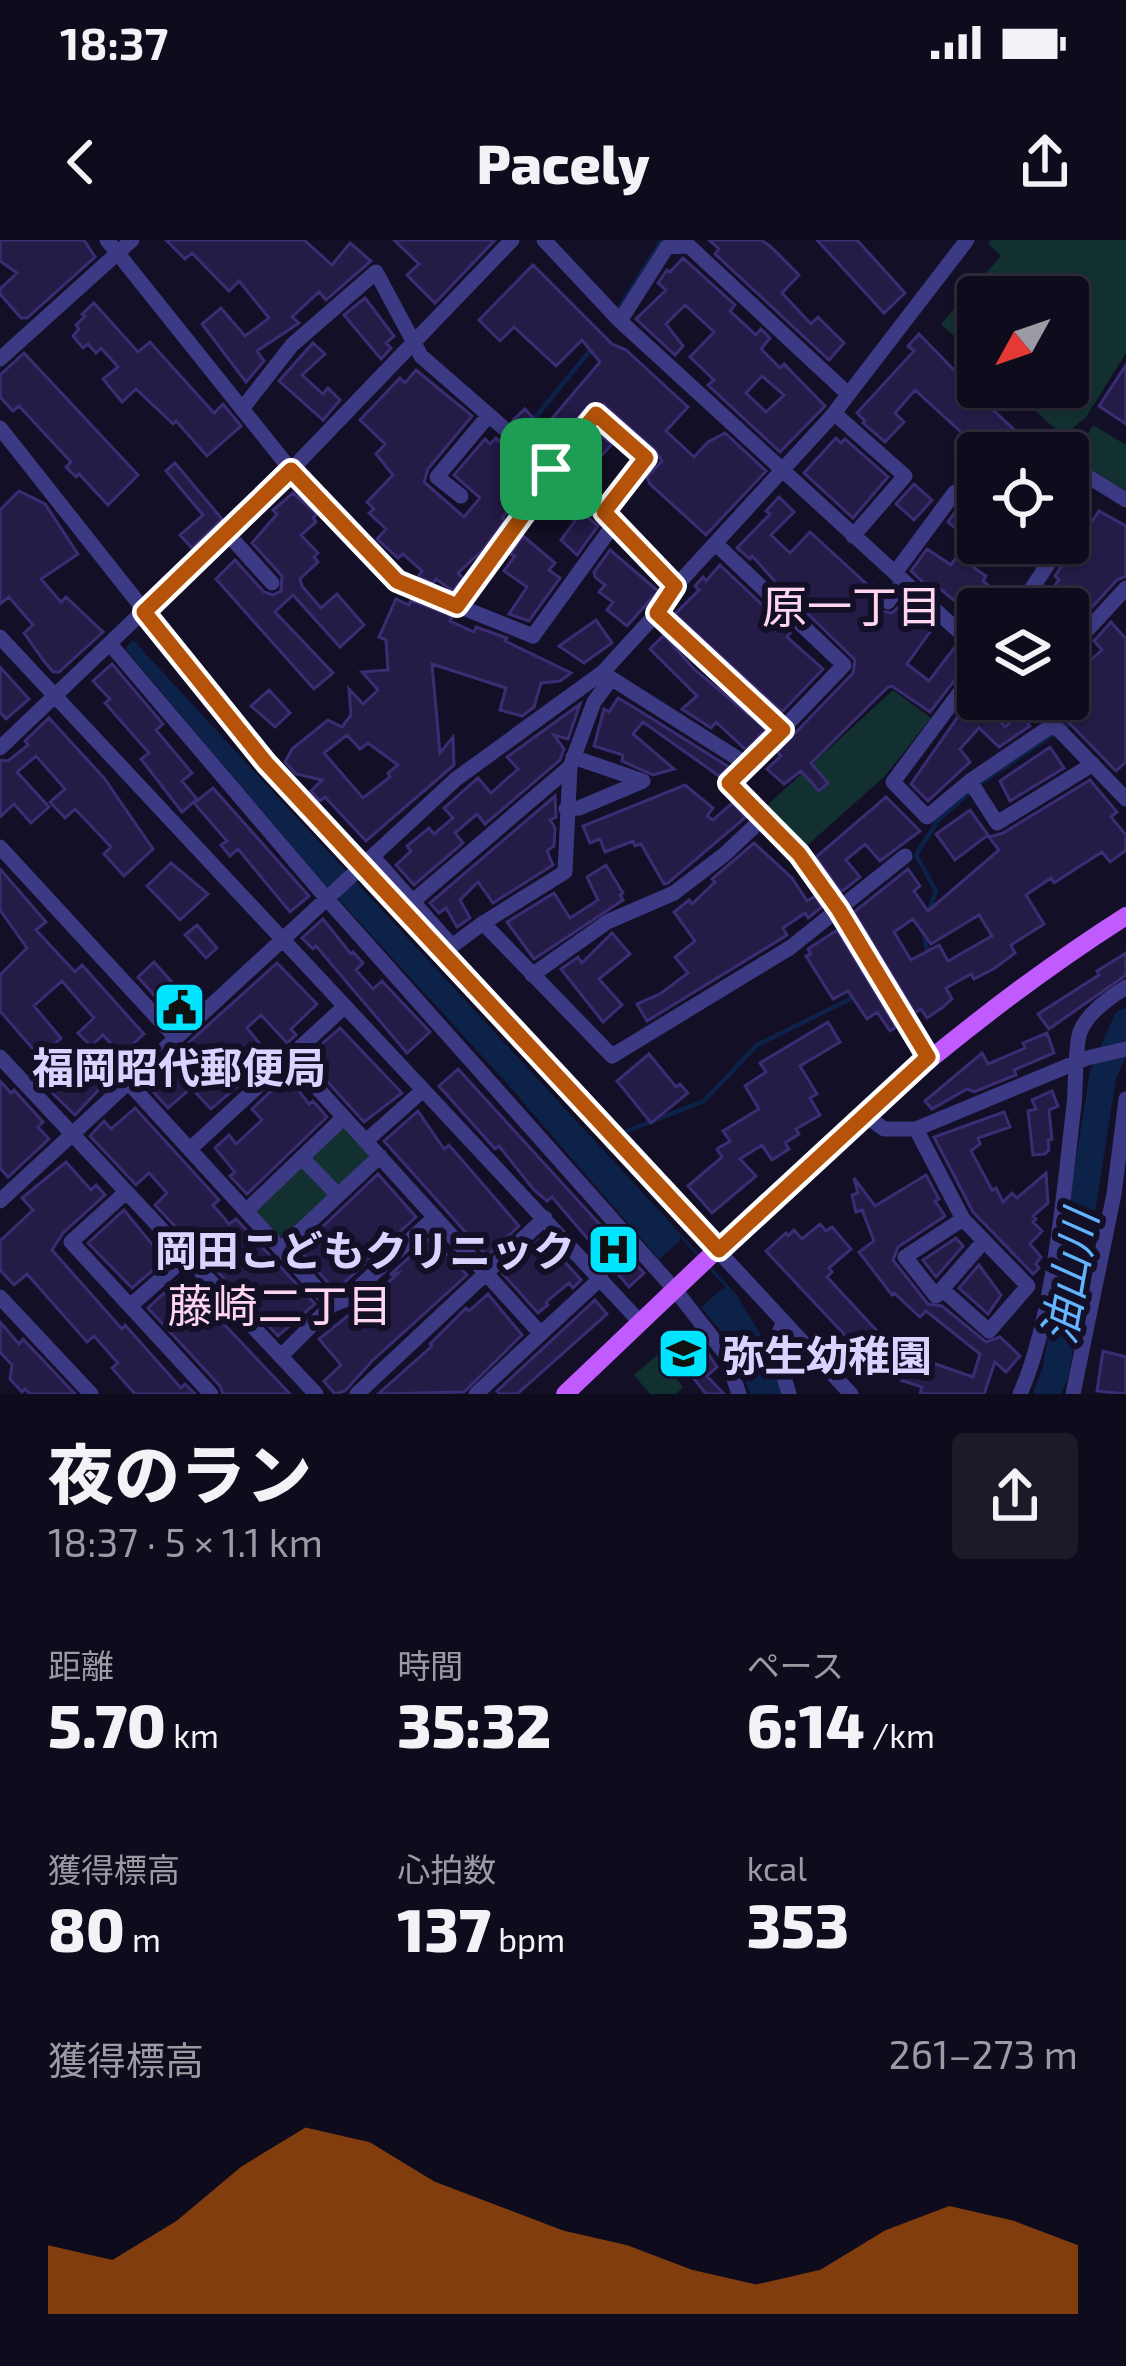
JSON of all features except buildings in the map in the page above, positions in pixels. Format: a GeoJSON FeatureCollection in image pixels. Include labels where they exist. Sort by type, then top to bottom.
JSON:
{"type":"FeatureCollection","features":[{"type":"Feature","properties":{"kind":"main road"},"geometry":{"type":"LineString","coordinates":[[565,1394],[928,1057],[1066,954],[1126,916]]}},
{"type":"Feature","properties":{"kind":"street"},"geometry":{"type":"LineString","coordinates":[[0,359],[112,246],[132,240]]}},
{"type":"Feature","properties":{"kind":"street"},"geometry":{"type":"LineString","coordinates":[[0,748],[291,470],[512,240]]}},
{"type":"Feature","properties":{"kind":"street"},"geometry":{"type":"LineString","coordinates":[[544,240],[620,321],[957,631]]}},
{"type":"Feature","properties":{"kind":"street"},"geometry":{"type":"LineString","coordinates":[[0,428],[266,763],[452,946],[565,872],[572,762],[607,676],[675,586],[834,412],[967,240]]}},
{"type":"Feature","properties":{"kind":"street"},"geometry":{"type":"LineString","coordinates":[[112,246],[291,470],[397,581],[457,606],[533,637],[646,458],[596,414],[551,469],[551,477],[457,606]]}},
{"type":"Feature","properties":{"kind":"street"},"geometry":{"type":"LineString","coordinates":[[620,321],[667,247],[689,246],[848,394]]}},
{"type":"Feature","properties":{"kind":"street"},"geometry":{"type":"LineString","coordinates":[[242,409],[292,345],[376,272],[421,356],[609,518],[675,586]]}},
{"type":"Feature","properties":{"kind":"street"},"geometry":{"type":"LineString","coordinates":[[834,412],[905,476],[853,536]]}},
{"type":"Feature","properties":{"kind":"street"},"geometry":{"type":"LineString","coordinates":[[461,496],[437,477],[489,415]]}},
{"type":"Feature","properties":{"kind":"street"},"geometry":{"type":"LineString","coordinates":[[1089,477],[1126,500]]}},
{"type":"Feature","properties":{"kind":"street"},"geometry":{"type":"LineString","coordinates":[[888,602],[899,577],[955,492]]}},
{"type":"Feature","properties":{"kind":"street"},"geometry":{"type":"LineString","coordinates":[[226,532],[272,583]]}},
{"type":"Feature","properties":{"kind":"street"},"geometry":{"type":"LineString","coordinates":[[716,544],[844,664],[729,783],[799,854],[839,910],[928,1057]]}},
{"type":"Feature","properties":{"kind":"street"},"geometry":{"type":"LineString","coordinates":[[1089,628],[1126,588]]}},
{"type":"Feature","properties":{"kind":"street"},"geometry":{"type":"LineString","coordinates":[[657,613],[783,730]]}},
{"type":"Feature","properties":{"kind":"street"},"geometry":{"type":"LineString","coordinates":[[0,637],[641,1323]]}},
{"type":"Feature","properties":{"kind":"street"},"geometry":{"type":"LineString","coordinates":[[110,644],[326,899],[676,1291],[726,1355],[739,1394]]}},
{"type":"Feature","properties":{"kind":"street"},"geometry":{"type":"LineString","coordinates":[[607,676],[748,765]]}},
{"type":"Feature","properties":{"kind":"street"},"geometry":{"type":"LineString","coordinates":[[0,1201],[478,761],[607,676]]}},
{"type":"Feature","properties":{"kind":"street"},"geometry":{"type":"LineString","coordinates":[[957,696],[893,782],[927,817],[1060,728]]}},
{"type":"Feature","properties":{"kind":"street"},"geometry":{"type":"LineString","coordinates":[[1051,720],[1093,764],[1119,778],[1126,799]]}},
{"type":"Feature","properties":{"kind":"street"},"geometry":{"type":"LineString","coordinates":[[412,902],[572,762]]}},
{"type":"Feature","properties":{"kind":"street"},"geometry":{"type":"LineString","coordinates":[[566,809],[643,781],[572,762]]}},
{"type":"Feature","properties":{"kind":"street"},"geometry":{"type":"LineString","coordinates":[[973,786],[997,823],[1093,764]]}},
{"type":"Feature","properties":{"kind":"street"},"geometry":{"type":"LineString","coordinates":[[532,975],[607,922],[674,892],[763,818]]}},
{"type":"Feature","properties":{"kind":"street"},"geometry":{"type":"LineString","coordinates":[[0,848],[176,1037]]}},
{"type":"Feature","properties":{"kind":"street"},"geometry":{"type":"LineString","coordinates":[[483,923],[612,1056],[791,947],[905,856]]}},
{"type":"Feature","properties":{"kind":"street"},"geometry":{"type":"LineString","coordinates":[[368,863],[851,1394]]}},
{"type":"Feature","properties":{"kind":"street"},"geometry":{"type":"LineString","coordinates":[[1020,1394],[1032,1365],[1046,1302],[1083,1060],[1079,1033],[1108,999],[1126,987]]}},
{"type":"Feature","properties":{"kind":"street"},"geometry":{"type":"LineString","coordinates":[[190,1150],[344,1007]]}},
{"type":"Feature","properties":{"kind":"street"},"geometry":{"type":"LineString","coordinates":[[865,1115],[884,1129],[916,1129],[1083,1060],[1126,1049]]}},
{"type":"Feature","properties":{"kind":"street"},"geometry":{"type":"LineString","coordinates":[[0,1057],[316,1394]]}},
{"type":"Feature","properties":{"kind":"street"},"geometry":{"type":"LineString","coordinates":[[290,1058],[541,1334]]}},
{"type":"Feature","properties":{"kind":"street"},"geometry":{"type":"LineString","coordinates":[[128,1082],[332,1305]]}},
{"type":"Feature","properties":{"kind":"street"},"geometry":{"type":"LineString","coordinates":[[366,1142],[422,1090]]}},
{"type":"Feature","properties":{"kind":"street"},"geometry":{"type":"LineString","coordinates":[[1073,1394],[1120,1192],[1126,1099]]}},
{"type":"Feature","properties":{"kind":"street"},"geometry":{"type":"LineString","coordinates":[[246,1210],[344,1118]]}},
{"type":"Feature","properties":{"kind":"street"},"geometry":{"type":"LineString","coordinates":[[916,1129],[963,1220],[1028,1286],[989,1331],[944,1291]]}},
{"type":"Feature","properties":{"kind":"street"},"geometry":{"type":"LineString","coordinates":[[281,1249],[380,1156]]}},
{"type":"Feature","properties":{"kind":"street"},"geometry":{"type":"LineString","coordinates":[[302,1157],[338,1196]]}},
{"type":"Feature","properties":{"kind":"street"},"geometry":{"type":"LineString","coordinates":[[126,1192],[71,1242],[212,1394]]}},
{"type":"Feature","properties":{"kind":"street"},"geometry":{"type":"LineString","coordinates":[[281,1356],[435,1216]]}},
{"type":"Feature","properties":{"kind":"street"},"geometry":{"type":"LineString","coordinates":[[357,1394],[545,1218]]}},
{"type":"Feature","properties":{"kind":"street"},"geometry":{"type":"LineString","coordinates":[[963,1220],[904,1257],[936,1296],[984,1240]]}},
{"type":"Feature","properties":{"kind":"street"},"geometry":{"type":"LineString","coordinates":[[130,1306],[187,1256]]}},
{"type":"Feature","properties":{"kind":"street"},"geometry":{"type":"LineString","coordinates":[[476,1394],[601,1278]]}},
{"type":"Feature","properties":{"kind":"street"},"geometry":{"type":"LineString","coordinates":[[0,1297],[91,1394]]}},
{"type":"Feature","properties":{"kind":"street"},"geometry":{"type":"LineString","coordinates":[[784,1322],[774,1343],[789,1394]]}},
{"type":"Feature","properties":{"kind":"green space"},"geometry":{"type":"Polygon","coordinates":[[[1126,240],[1126,353],[1086,417],[1068,432],[1059,432],[1032,408],[1089,408],[1089,276],[983,276],[1001,256],[988,243],[1126,240]]]}},
{"type":"Feature","properties":{"kind":"green space"},"geometry":{"type":"Polygon","coordinates":[[[957,306],[957,339],[941,324],[957,306]]]}},
{"type":"Feature","properties":{"kind":"green space"},"geometry":{"type":"Polygon","coordinates":[[[1093,425],[1126,445],[1126,491],[1089,468],[1093,425]]]}},
{"type":"Feature","properties":{"kind":"green space"},"geometry":{"type":"Polygon","coordinates":[[[893,690],[931,718],[885,776],[802,850],[764,808],[893,690]]]}},
{"type":"Feature","properties":{"kind":"green space"},"geometry":{"type":"Polygon","coordinates":[[[345,1126],[368,1153],[368,1161],[287,1235],[279,1237],[256,1205],[345,1126]]]}},
{"type":"Feature","properties":{"kind":"green space"},"geometry":{"type":"Polygon","coordinates":[[[687,1329],[706,1350],[675,1377],[683,1387],[676,1394],[650,1394],[634,1375],[687,1329]]]}},
{"type":"Feature","properties":{"kind":"water"},"geometry":{"type":"Polygon","coordinates":[[[133,640],[736,1294],[761,1335],[782,1394],[750,1394],[734,1346],[504,1080],[318,877],[125,649],[133,640]]]}},
{"type":"Feature","properties":{"kind":"pier"},"geometry":{"type":"Polygon","coordinates":[[[680,1237],[727,1289],[698,1310],[656,1262],[680,1237]]]}},
{"type":"Feature","properties":{"kind":"waterway"},"geometry":{"type":"LineString","coordinates":[[619,308],[662,240]]}},
{"type":"Feature","properties":{"kind":"waterway"},"geometry":{"type":"LineString","coordinates":[[533,420],[594,346]]}},
{"type":"Feature","properties":{"kind":"waterway"},"geometry":{"type":"LineString","coordinates":[[978,785],[1073,721]]}},
{"type":"Feature","properties":{"kind":"waterway"},"geometry":{"type":"LineString","coordinates":[[927,916],[936,891],[916,855],[939,819],[969,793]]}},
{"type":"Feature","properties":{"kind":"waterway"},"geometry":{"type":"LineString","coordinates":[[923,927],[928,956]]}},
{"type":"Feature","properties":{"kind":"waterway"},"geometry":{"type":"LineString","coordinates":[[627,1131],[704,1101],[757,1045],[856,996]]}},
{"type":"Feature","properties":{"kind":"waterway","name":"油山川"},"geometry":{"type":"LineString","coordinates":[[1047,1394],[1056,1371],[1103,1075],[1126,1022]]}},
{"type":"Feature","properties":{"kind":"place","name":"福岡昭代郵便局"},"geometry":{"type":"Point","coordinates":[179,1007]}},
{"type":"Feature","properties":{"kind":"place","name":"岡田こどもクリニック"},"geometry":{"type":"Point","coordinates":[614,1249]}},
{"type":"Feature","properties":{"kind":"place","name":"弥生幼稚園"},"geometry":{"type":"Point","coordinates":[683,1354]}},
{"type":"Feature","properties":{"kind":"district","name":"原一丁目"},"geometry":{"type":"Point","coordinates":[852,605]}},
{"type":"Feature","properties":{"kind":"district","name":"藤崎二丁目"},"geometry":{"type":"Point","coordinates":[280,1304]}},
{"type":"Feature","properties":{"kind":"route"},"geometry":{"type":"LineString","coordinates":[[596,414],[646,458],[604,512],[675,586],[657,613],[783,730],[729,783],[799,854],[839,910],[928,1057],[719,1250],[266,763],[144,612],[291,470],[397,581],[457,606],[551,477],[551,469],[596,414]]}}]}
